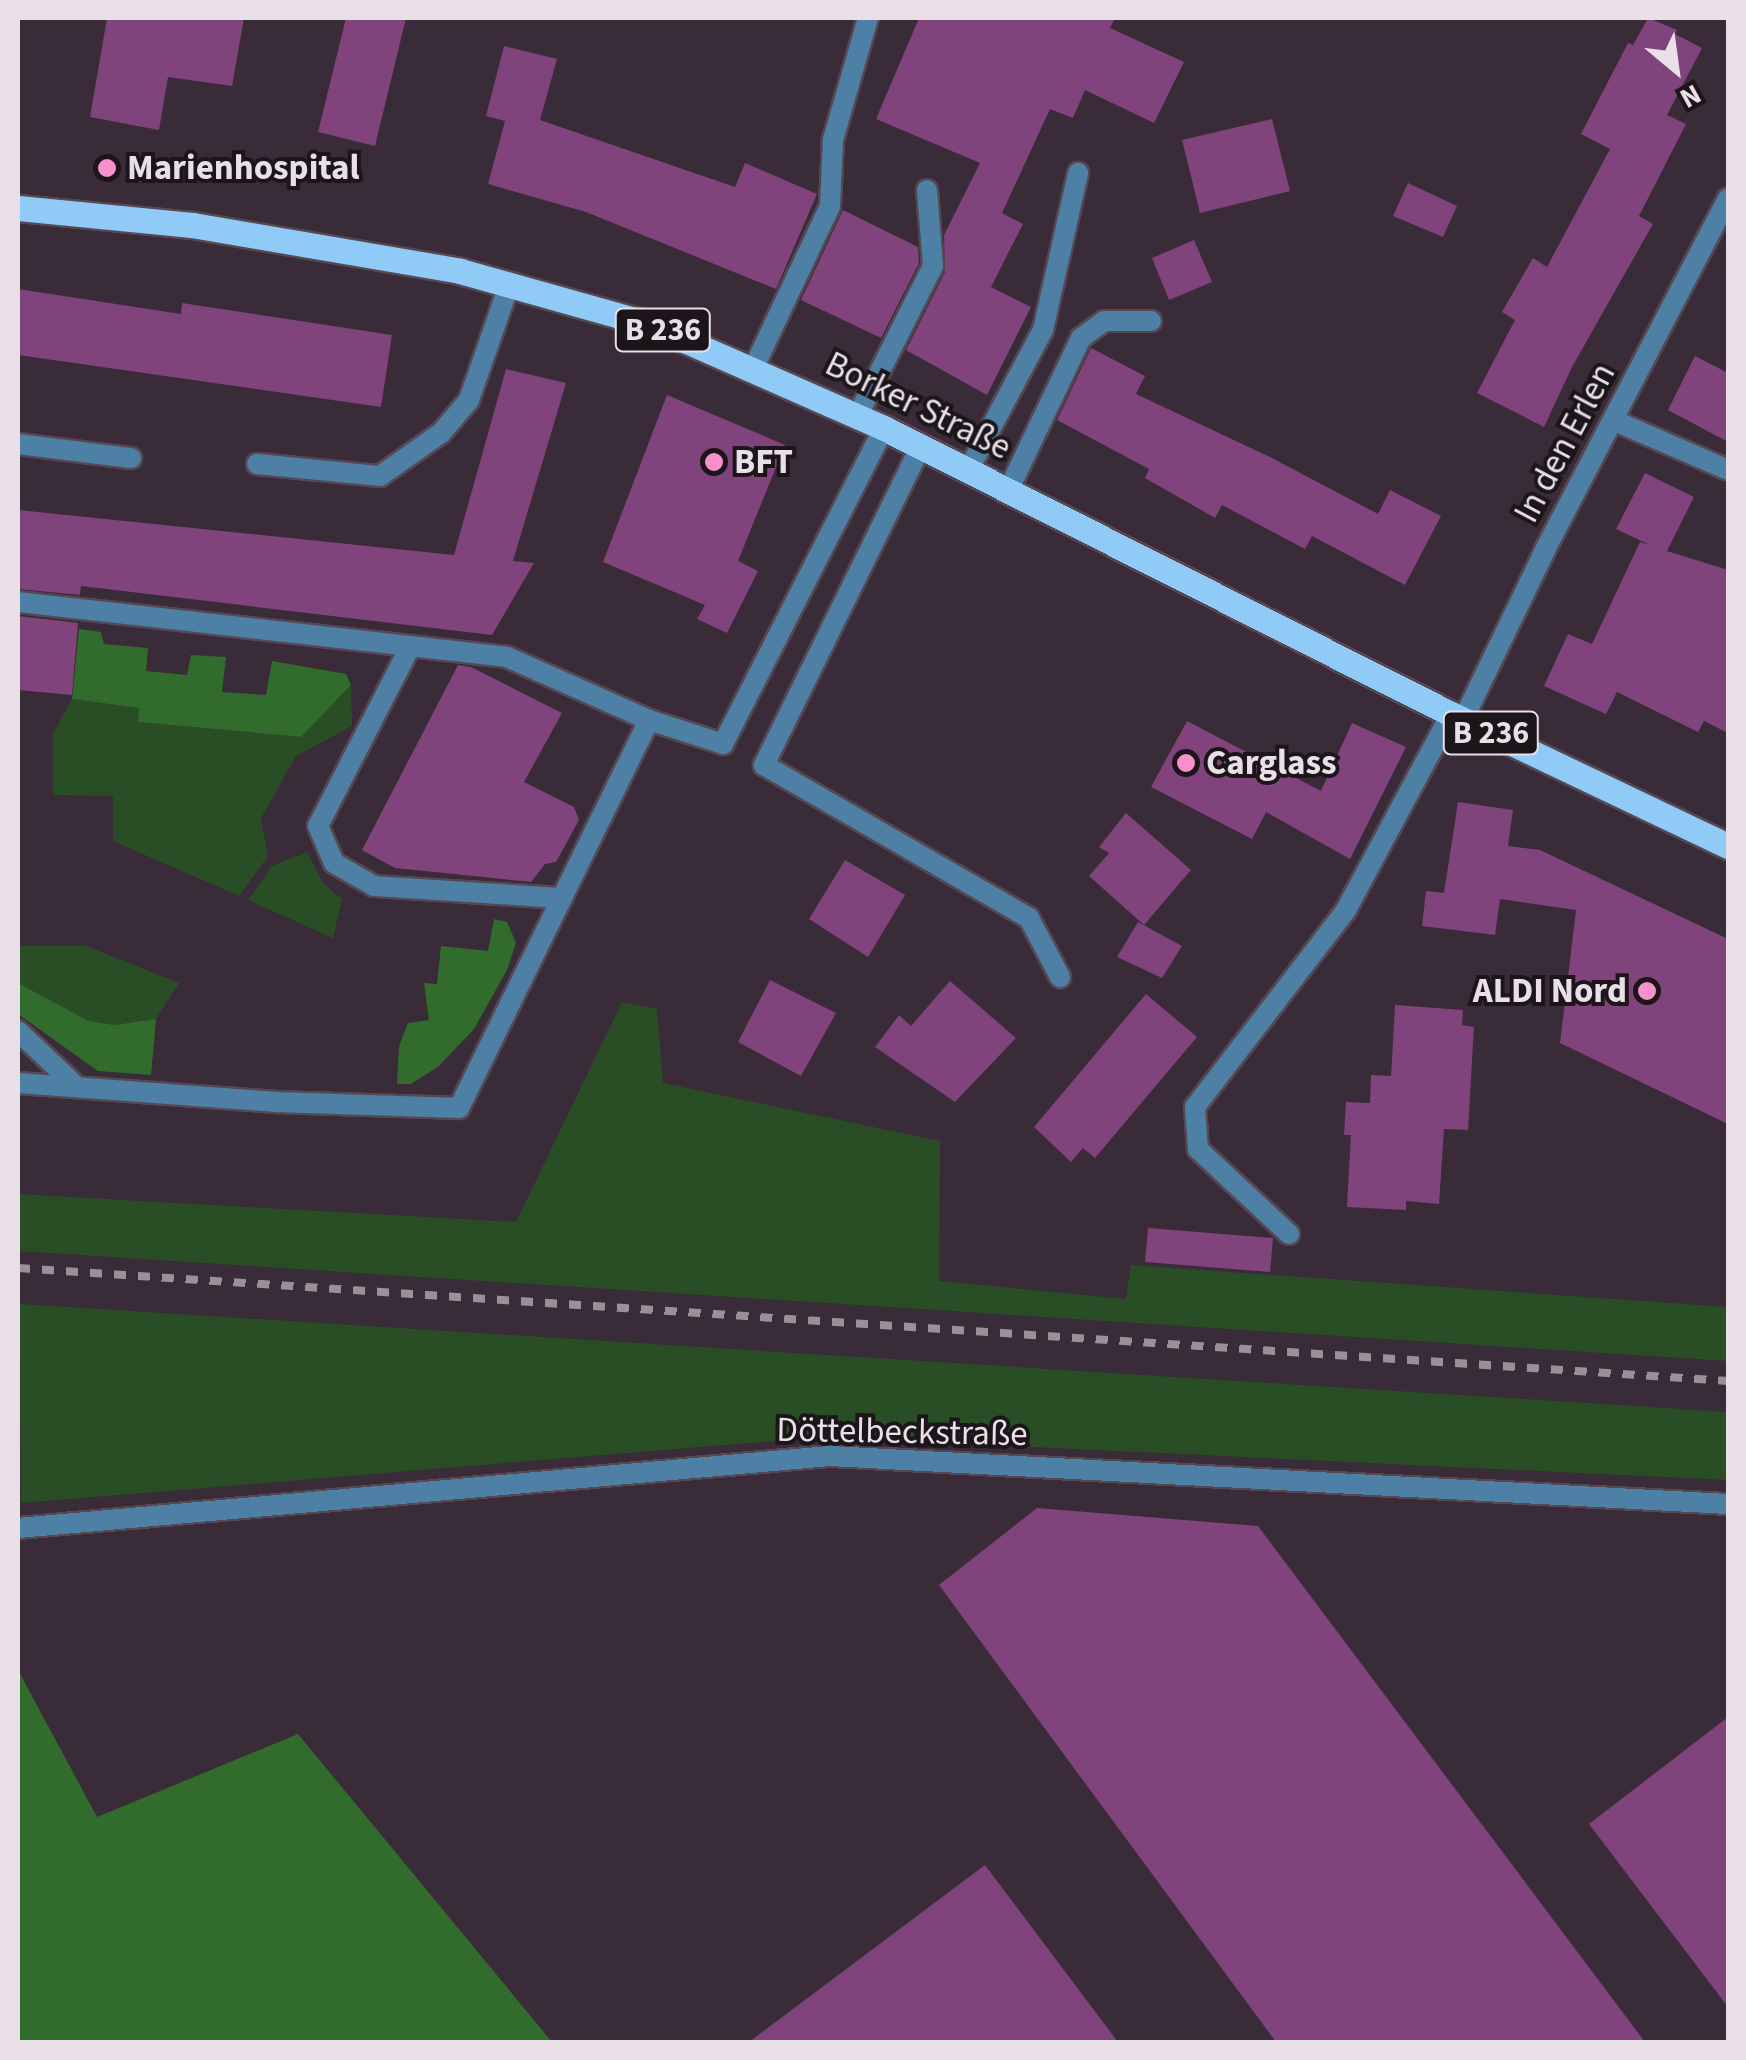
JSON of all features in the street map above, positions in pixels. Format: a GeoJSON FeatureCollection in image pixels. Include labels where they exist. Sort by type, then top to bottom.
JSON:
{"type":"FeatureCollection","features":[{"type":"Feature","properties":{"kind":"main road","name":"Borker Straße"},"geometry":{"type":"LineString","coordinates":[[18,208],[192,224],[460,272],[648,324],[754,367],[922,446],[1457,717],[1728,846]]}},
{"type":"Feature","properties":{"kind":"street"},"geometry":{"type":"LineString","coordinates":[[754,367],[830,206],[833,140],[868,18]]}},
{"type":"Feature","properties":{"kind":"street"},"geometry":{"type":"LineString","coordinates":[[969,469],[1043,330],[1078,174]]}},
{"type":"Feature","properties":{"kind":"street"},"geometry":{"type":"LineString","coordinates":[[858,416],[933,266],[927,190]]}},
{"type":"Feature","properties":{"kind":"street","name":"In den Erlen"},"geometry":{"type":"LineString","coordinates":[[1290,1234],[1198,1149],[1196,1107],[1346,910],[1457,717],[1728,199]]}},
{"type":"Feature","properties":{"kind":"street"},"geometry":{"type":"LineString","coordinates":[[257,464],[380,476],[442,433],[469,400],[508,285]]}},
{"type":"Feature","properties":{"kind":"street"},"geometry":{"type":"LineString","coordinates":[[1009,489],[1081,338],[1104,322],[1151,321]]}},
{"type":"Feature","properties":{"kind":"street"},"geometry":{"type":"LineString","coordinates":[[1614,421],[1728,470]]}},
{"type":"Feature","properties":{"kind":"street"},"geometry":{"type":"LineString","coordinates":[[18,602],[506,657],[649,720],[723,744],[884,428]]}},
{"type":"Feature","properties":{"kind":"street"},"geometry":{"type":"LineString","coordinates":[[18,444],[131,458]]}},
{"type":"Feature","properties":{"kind":"street"},"geometry":{"type":"LineString","coordinates":[[922,446],[764,765],[1029,918],[1060,977]]}},
{"type":"Feature","properties":{"kind":"street"},"geometry":{"type":"LineString","coordinates":[[410,647],[318,826],[334,863],[374,886],[562,898]]}},
{"type":"Feature","properties":{"kind":"street"},"geometry":{"type":"LineString","coordinates":[[18,1083],[277,1102],[460,1108],[649,720]]}},
{"type":"Feature","properties":{"kind":"street"},"geometry":{"type":"LineString","coordinates":[[18,1031],[77,1088]]}},
{"type":"Feature","properties":{"kind":"street","name":"Döttelbeckstraße"},"geometry":{"type":"LineString","coordinates":[[18,1528],[830,1456],[1728,1504]]}},
{"type":"Feature","properties":{"kind":"green space"},"geometry":{"type":"Polygon","coordinates":[[[79,629],[101,632],[104,644],[148,648],[146,671],[187,675],[191,655],[226,657],[222,692],[266,695],[272,661],[346,674],[351,685],[301,737],[138,722],[139,708],[72,699],[79,629]]]}},
{"type":"Feature","properties":{"kind":"green space"},"geometry":{"type":"Polygon","coordinates":[[[351,685],[352,726],[296,756],[261,818],[268,856],[239,896],[113,841],[113,796],[53,795],[53,734],[72,699],[140,708],[138,722],[300,737],[351,685]]]}},
{"type":"Feature","properties":{"kind":"green space"},"geometry":{"type":"Polygon","coordinates":[[[307,852],[323,883],[342,899],[333,938],[248,900],[272,866],[307,852]]]}},
{"type":"Feature","properties":{"kind":"green space"},"geometry":{"type":"Polygon","coordinates":[[[494,919],[507,922],[516,943],[507,970],[474,1029],[439,1066],[411,1084],[397,1084],[399,1046],[408,1023],[429,1020],[424,983],[437,984],[441,946],[488,951],[494,919]]]}},
{"type":"Feature","properties":{"kind":"green space"},"geometry":{"type":"Polygon","coordinates":[[[18,946],[86,946],[179,983],[156,1019],[114,1025],[89,1021],[18,983],[18,946]]]}},
{"type":"Feature","properties":{"kind":"green space"},"geometry":{"type":"Polygon","coordinates":[[[18,983],[89,1021],[114,1025],[156,1019],[151,1075],[98,1071],[18,1014],[18,983]]]}},
{"type":"Feature","properties":{"kind":"green space"},"geometry":{"type":"Polygon","coordinates":[[[622,1002],[657,1009],[663,1083],[940,1141],[939,1281],[1126,1299],[1131,1265],[1728,1307],[1728,1361],[18,1251],[18,1194],[516,1222],[622,1002]]]}},
{"type":"Feature","properties":{"kind":"green space"},"geometry":{"type":"Polygon","coordinates":[[[20,1304],[1728,1412],[1728,1480],[822,1437],[21,1503],[20,1304]]]}},
{"type":"Feature","properties":{"kind":"green space"},"geometry":{"type":"Polygon","coordinates":[[[18,1670],[97,1817],[298,1734],[552,2042],[18,2042],[18,1670]]]}},
{"type":"Feature","properties":{"kind":"building"},"geometry":{"type":"Polygon","coordinates":[[[107,18],[244,18],[232,86],[168,77],[159,130],[90,117],[107,18]]]}},
{"type":"Feature","properties":{"kind":"building"},"geometry":{"type":"Polygon","coordinates":[[[346,18],[406,18],[375,146],[318,132],[346,18]]]}},
{"type":"Feature","properties":{"kind":"building"},"geometry":{"type":"Polygon","coordinates":[[[919,18],[1115,18],[1110,28],[1184,62],[1154,123],[1085,90],[1073,118],[1050,109],[1002,213],[1023,224],[991,287],[1031,307],[987,395],[906,350],[945,272],[944,235],[980,163],[876,119],[919,18]]]}},
{"type":"Feature","properties":{"kind":"building"},"geometry":{"type":"Polygon","coordinates":[[[1648,18],[1677,30],[1675,34],[1702,48],[1667,115],[1686,124],[1639,216],[1653,224],[1572,367],[1544,427],[1477,393],[1515,320],[1502,312],[1533,258],[1547,267],[1610,149],[1581,134],[1628,43],[1633,45],[1648,18]]]}},
{"type":"Feature","properties":{"kind":"building"},"geometry":{"type":"Polygon","coordinates":[[[504,46],[557,59],[540,120],[735,187],[745,163],[817,194],[776,289],[586,212],[488,184],[505,121],[486,116],[504,46]]]}},
{"type":"Feature","properties":{"kind":"building"},"geometry":{"type":"Polygon","coordinates":[[[1272,119],[1290,191],[1200,213],[1182,140],[1272,119]]]}},
{"type":"Feature","properties":{"kind":"building"},"geometry":{"type":"Polygon","coordinates":[[[1408,183],[1457,206],[1443,237],[1393,216],[1408,183]]]}},
{"type":"Feature","properties":{"kind":"building"},"geometry":{"type":"Polygon","coordinates":[[[843,210],[918,247],[919,263],[881,338],[801,300],[843,210]]]}},
{"type":"Feature","properties":{"kind":"building"},"geometry":{"type":"Polygon","coordinates":[[[1194,240],[1212,282],[1169,300],[1152,258],[1194,240]]]}},
{"type":"Feature","properties":{"kind":"building"},"geometry":{"type":"Polygon","coordinates":[[[18,289],[181,314],[182,303],[392,335],[381,407],[18,355],[18,289]]]}},
{"type":"Feature","properties":{"kind":"building"},"geometry":{"type":"Polygon","coordinates":[[[1091,348],[1145,376],[1136,394],[1272,458],[1378,514],[1390,490],[1441,516],[1405,585],[1312,536],[1305,549],[1222,505],[1215,518],[1145,478],[1149,469],[1057,420],[1091,348]]]}},
{"type":"Feature","properties":{"kind":"building"},"geometry":{"type":"Polygon","coordinates":[[[1695,356],[1728,373],[1728,442],[1668,410],[1695,356]]]}},
{"type":"Feature","properties":{"kind":"building"},"geometry":{"type":"Polygon","coordinates":[[[506,369],[566,383],[513,561],[534,563],[492,635],[81,586],[80,595],[18,589],[18,510],[454,555],[506,369]]]}},
{"type":"Feature","properties":{"kind":"building"},"geometry":{"type":"Polygon","coordinates":[[[667,395],[785,445],[738,561],[758,571],[727,633],[697,619],[705,605],[603,562],[667,395]]]}},
{"type":"Feature","properties":{"kind":"building"},"geometry":{"type":"Polygon","coordinates":[[[1645,473],[1694,497],[1667,551],[1728,570],[1728,733],[1704,721],[1698,732],[1617,692],[1606,714],[1544,686],[1568,634],[1592,644],[1640,542],[1650,545],[1616,529],[1645,473]]]}},
{"type":"Feature","properties":{"kind":"building"},"geometry":{"type":"Polygon","coordinates":[[[18,616],[78,623],[72,695],[18,690],[18,616]]]}},
{"type":"Feature","properties":{"kind":"building"},"geometry":{"type":"Polygon","coordinates":[[[458,665],[471,667],[562,713],[524,782],[574,807],[579,820],[556,862],[545,864],[531,882],[395,868],[362,850],[458,665]]]}},
{"type":"Feature","properties":{"kind":"building"},"geometry":{"type":"Polygon","coordinates":[[[1187,721],[1321,791],[1352,723],[1406,747],[1350,859],[1266,812],[1252,839],[1151,787],[1187,721]]]}},
{"type":"Feature","properties":{"kind":"building","name":"ALDI Nord"},"geometry":{"type":"Polygon","coordinates":[[[1458,802],[1513,810],[1508,846],[1540,850],[1728,939],[1728,1124],[1560,1043],[1576,910],[1500,899],[1495,935],[1422,926],[1426,891],[1444,893],[1458,802]]]}},
{"type":"Feature","properties":{"kind":"building"},"geometry":{"type":"Polygon","coordinates":[[[1126,813],[1191,870],[1144,925],[1089,876],[1109,853],[1099,847],[1126,813]]]}},
{"type":"Feature","properties":{"kind":"building"},"geometry":{"type":"Polygon","coordinates":[[[845,860],[905,895],[868,957],[809,919],[845,860]]]}},
{"type":"Feature","properties":{"kind":"building"},"geometry":{"type":"Polygon","coordinates":[[[1138,922],[1182,946],[1162,978],[1117,957],[1138,922]]]}},
{"type":"Feature","properties":{"kind":"building"},"geometry":{"type":"Polygon","coordinates":[[[770,980],[836,1013],[801,1076],[738,1042],[770,980]]]}},
{"type":"Feature","properties":{"kind":"building"},"geometry":{"type":"Polygon","coordinates":[[[950,981],[1016,1038],[955,1102],[875,1047],[899,1015],[911,1026],[950,981]]]}},
{"type":"Feature","properties":{"kind":"building"},"geometry":{"type":"Polygon","coordinates":[[[1146,994],[1197,1037],[1095,1158],[1083,1148],[1071,1162],[1034,1127],[1146,994]]]}},
{"type":"Feature","properties":{"kind":"building"},"geometry":{"type":"Polygon","coordinates":[[[1395,1005],[1463,1010],[1462,1025],[1474,1027],[1468,1130],[1444,1129],[1439,1204],[1406,1201],[1406,1210],[1347,1207],[1351,1135],[1344,1135],[1346,1102],[1370,1103],[1371,1075],[1391,1076],[1395,1005]]]}},
{"type":"Feature","properties":{"kind":"building"},"geometry":{"type":"Polygon","coordinates":[[[1148,1228],[1273,1238],[1270,1272],[1145,1262],[1148,1228]]]}},
{"type":"Feature","properties":{"kind":"building"},"geometry":{"type":"Polygon","coordinates":[[[1037,1508],[1258,1526],[1645,2042],[1276,2042],[939,1585],[1037,1508]]]}},
{"type":"Feature","properties":{"kind":"building"},"geometry":{"type":"Polygon","coordinates":[[[1728,1717],[1728,2007],[1589,1824],[1728,1717]]]}},
{"type":"Feature","properties":{"kind":"building"},"geometry":{"type":"Polygon","coordinates":[[[985,1865],[1118,2042],[749,2042],[985,1865]]]}},
{"type":"Feature","properties":{"kind":"railway"},"geometry":{"type":"LineString","coordinates":[[18,1268],[1728,1381]]}},
{"type":"Feature","properties":{"kind":"place","name":"Marienhospital"},"geometry":{"type":"Point","coordinates":[107,168]}},
{"type":"Feature","properties":{"kind":"place","name":"BFT"},"geometry":{"type":"Point","coordinates":[714,462]}},
{"type":"Feature","properties":{"kind":"place","name":"Carglass"},"geometry":{"type":"Point","coordinates":[1186,763]}},
{"type":"Feature","properties":{"kind":"place","name":"ALDI Nord"},"geometry":{"type":"Point","coordinates":[1647,991]}}]}
